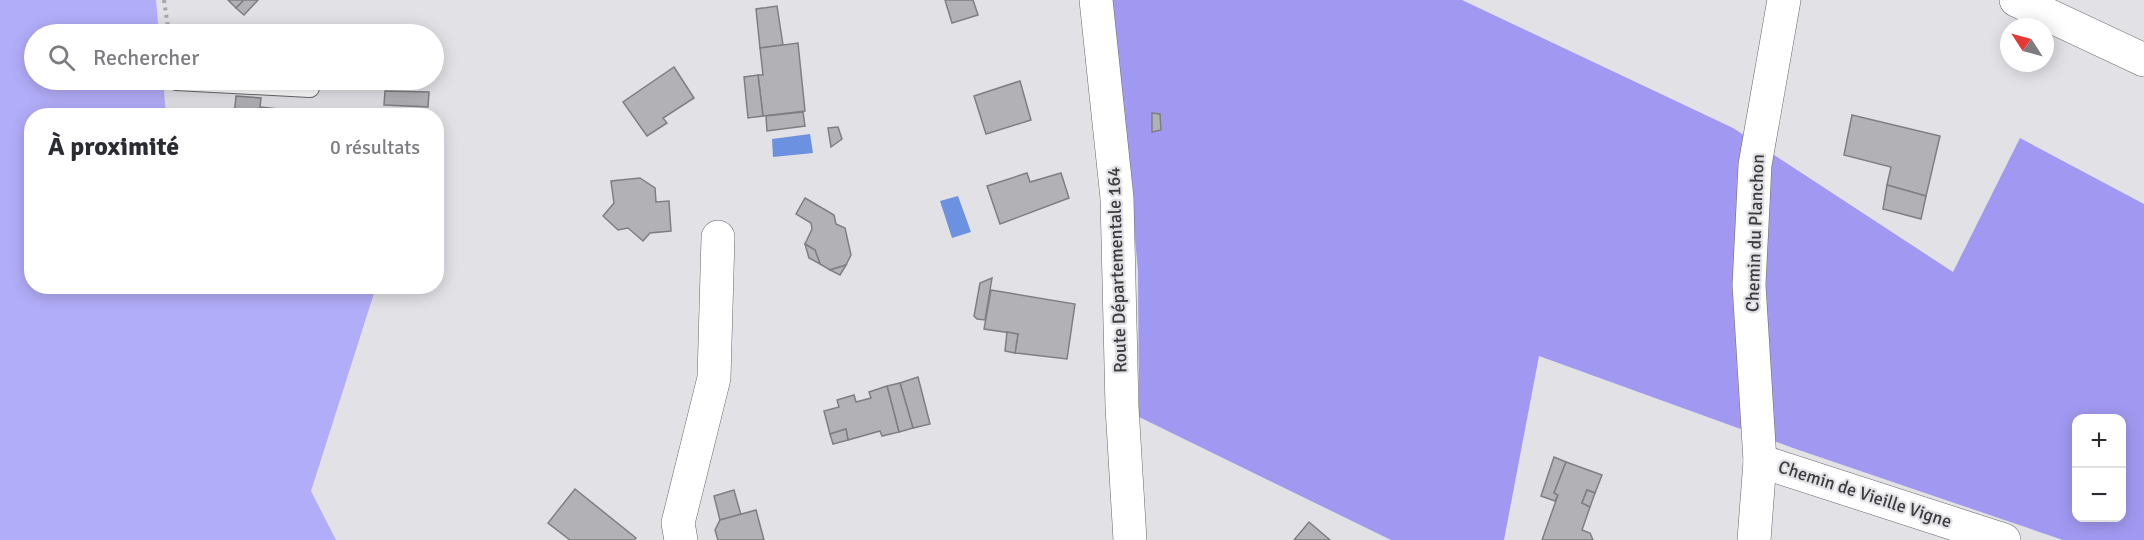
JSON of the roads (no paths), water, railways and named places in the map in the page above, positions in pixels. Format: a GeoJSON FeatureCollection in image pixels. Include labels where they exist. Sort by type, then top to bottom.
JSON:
{"type":"FeatureCollection","features":[{"type":"Feature","properties":{"kind":"street","name":"Route Départementale 164"},"geometry":{"type":"LineString","coordinates":[[1096,0],[1117,198],[1122,407],[1130,540]]}},
{"type":"Feature","properties":{"kind":"street","name":"Chemin du Planchon"},"geometry":{"type":"LineString","coordinates":[[1754,540],[1760,461],[1749,285],[1755,165],[1784,0]]}},
{"type":"Feature","properties":{"kind":"street"},"geometry":{"type":"LineString","coordinates":[[2016,0],[2144,60]]}},
{"type":"Feature","properties":{"kind":"street"},"geometry":{"type":"LineString","coordinates":[[681,540],[678,523],[714,378],[718,237]]}},
{"type":"Feature","properties":{"kind":"street","name":"Chemin de Vieille Vigne"},"geometry":{"type":"LineString","coordinates":[[1760,461],[2004,540]]}},
{"type":"Feature","properties":{"kind":"water"},"geometry":{"type":"Polygon","coordinates":[[[810,134],[813,153],[773,157],[772,139],[810,134]]]}},
{"type":"Feature","properties":{"kind":"water"},"geometry":{"type":"Polygon","coordinates":[[[958,196],[971,232],[952,238],[940,201],[958,196]]]}}]}
